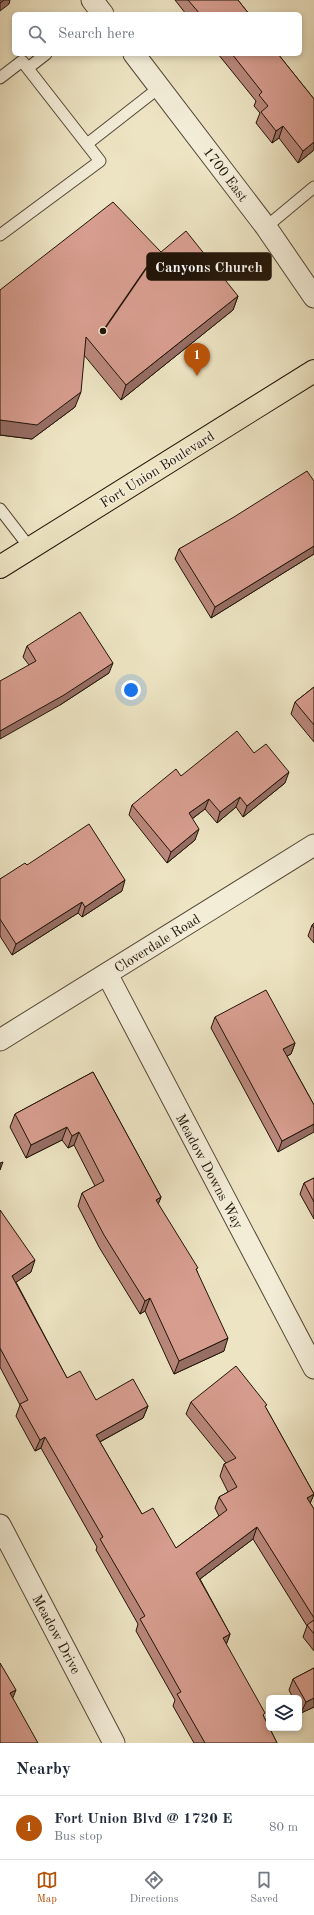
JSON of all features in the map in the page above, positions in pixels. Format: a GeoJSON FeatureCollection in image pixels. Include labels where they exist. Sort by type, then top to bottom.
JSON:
{"type":"FeatureCollection","features":[{"type":"Feature","properties":{"kind":"main road","name":"Fort Union Boulevard"},"geometry":{"type":"LineString","coordinates":[[0,567],[314,371]]}},
{"type":"Feature","properties":{"kind":"street","name":"1700 East"},"geometry":{"type":"LineString","coordinates":[[136,56],[266,227],[314,297]]}},
{"type":"Feature","properties":{"kind":"street","name":"Cloverdale Road"},"geometry":{"type":"LineString","coordinates":[[0,1040],[314,846]]}},
{"type":"Feature","properties":{"kind":"street","name":"Meadow Downs Way"},"geometry":{"type":"LineString","coordinates":[[107,974],[314,1368]]}},
{"type":"Feature","properties":{"kind":"street","name":"Meadow Drive"},"geometry":{"type":"LineString","coordinates":[[0,1525],[114,1743]]}},
{"type":"Feature","properties":{"kind":"lane"},"geometry":{"type":"LineString","coordinates":[[28,68],[43,56]]}},
{"type":"Feature","properties":{"kind":"lane"},"geometry":{"type":"LineString","coordinates":[[0,78],[22,61],[100,161],[0,235]]}},
{"type":"Feature","properties":{"kind":"lane"},"geometry":{"type":"LineString","coordinates":[[87,144],[160,87]]}},
{"type":"Feature","properties":{"kind":"lane"},"geometry":{"type":"LineString","coordinates":[[266,227],[314,188]]}},
{"type":"Feature","properties":{"kind":"lane"},"geometry":{"type":"LineString","coordinates":[[0,509],[30,548]]}},
{"type":"Feature","properties":{"kind":"building"},"geometry":{"type":"Polygon","coordinates":[[[188,0],[238,0],[247,12],[198,12],[188,0]]]}},
{"type":"Feature","properties":{"kind":"building"},"geometry":{"type":"Polygon","coordinates":[[[234,56],[280,56],[314,99],[314,142],[303,151],[283,126],[276,131],[261,112],[268,106],[259,95],[262,92],[234,56]]]}},
{"type":"Feature","properties":{"kind":"building"},"geometry":{"type":"Polygon","coordinates":[[[113,202],[161,252],[186,231],[238,296],[126,385],[86,337],[81,392],[37,425],[0,420],[0,290],[113,202]]]}},
{"type":"Feature","properties":{"kind":"building"},"geometry":{"type":"Polygon","coordinates":[[[307,471],[314,481],[314,546],[215,607],[179,549],[234,517],[307,471]]]}},
{"type":"Feature","properties":{"kind":"building"},"geometry":{"type":"Polygon","coordinates":[[[80,612],[113,663],[64,695],[0,731],[0,681],[36,661],[27,646],[80,612]]]}},
{"type":"Feature","properties":{"kind":"building"},"geometry":{"type":"Polygon","coordinates":[[[314,687],[314,725],[295,702],[314,687]]]}},
{"type":"Feature","properties":{"kind":"building"},"geometry":{"type":"Polygon","coordinates":[[[237,731],[254,753],[266,744],[289,772],[247,806],[240,797],[220,812],[209,799],[189,813],[199,829],[171,852],[132,805],[176,769],[181,776],[237,731]]]}},
{"type":"Feature","properties":{"kind":"building"},"geometry":{"type":"Polygon","coordinates":[[[89,824],[125,880],[85,907],[82,902],[16,944],[0,919],[0,879],[25,863],[27,865],[89,824]]]}},
{"type":"Feature","properties":{"kind":"building"},"geometry":{"type":"Polygon","coordinates":[[[266,990],[295,1043],[283,1049],[314,1105],[314,1124],[282,1141],[215,1017],[266,990]]]}},
{"type":"Feature","properties":{"kind":"building"},"geometry":{"type":"Polygon","coordinates":[[[93,1072],[161,1197],[156,1200],[198,1268],[196,1269],[228,1338],[179,1361],[150,1298],[145,1301],[104,1235],[82,1193],[104,1181],[79,1132],[72,1136],[67,1127],[31,1145],[15,1114],[93,1072]]]}},
{"type":"Feature","properties":{"kind":"building"},"geometry":{"type":"Polygon","coordinates":[[[314,1178],[314,1202],[304,1183],[314,1178]]]}},
{"type":"Feature","properties":{"kind":"building"},"geometry":{"type":"Polygon","coordinates":[[[0,1210],[35,1260],[12,1276],[67,1378],[80,1371],[96,1400],[133,1379],[148,1406],[96,1435],[142,1514],[153,1508],[176,1548],[227,1510],[219,1497],[237,1487],[224,1464],[236,1458],[191,1402],[236,1366],[267,1405],[265,1406],[314,1494],[307,1498],[314,1509],[314,1618],[257,1527],[196,1573],[230,1634],[223,1638],[265,1713],[263,1715],[266,1721],[266,1731],[271,1731],[277,1743],[205,1743],[177,1694],[181,1692],[140,1619],[145,1616],[100,1539],[103,1537],[45,1437],[40,1440],[20,1404],[28,1400],[0,1348],[0,1210]]]}},
{"type":"Feature","properties":{"kind":"building"},"geometry":{"type":"Polygon","coordinates":[[[314,1620],[314,1634],[307,1625],[314,1620]]]}},
{"type":"Feature","properties":{"kind":"building"},"geometry":{"type":"Polygon","coordinates":[[[0,1663],[16,1690],[10,1693],[38,1743],[0,1743],[0,1663]]]}},
{"type":"Feature","properties":{"kind":"building"},"geometry":{"type":"Polygon","coordinates":[[[314,1668],[314,1698],[306,1702],[293,1679],[314,1668]]]}},
{"type":"Feature","properties":{"kind":"place","name":"Canyons Church"},"geometry":{"type":"Point","coordinates":[103,331]}},
{"type":"Feature","properties":{"kind":"place","name":"Fort Union Blvd @ 1720 E"},"geometry":{"type":"Point","coordinates":[197,376]}}]}
